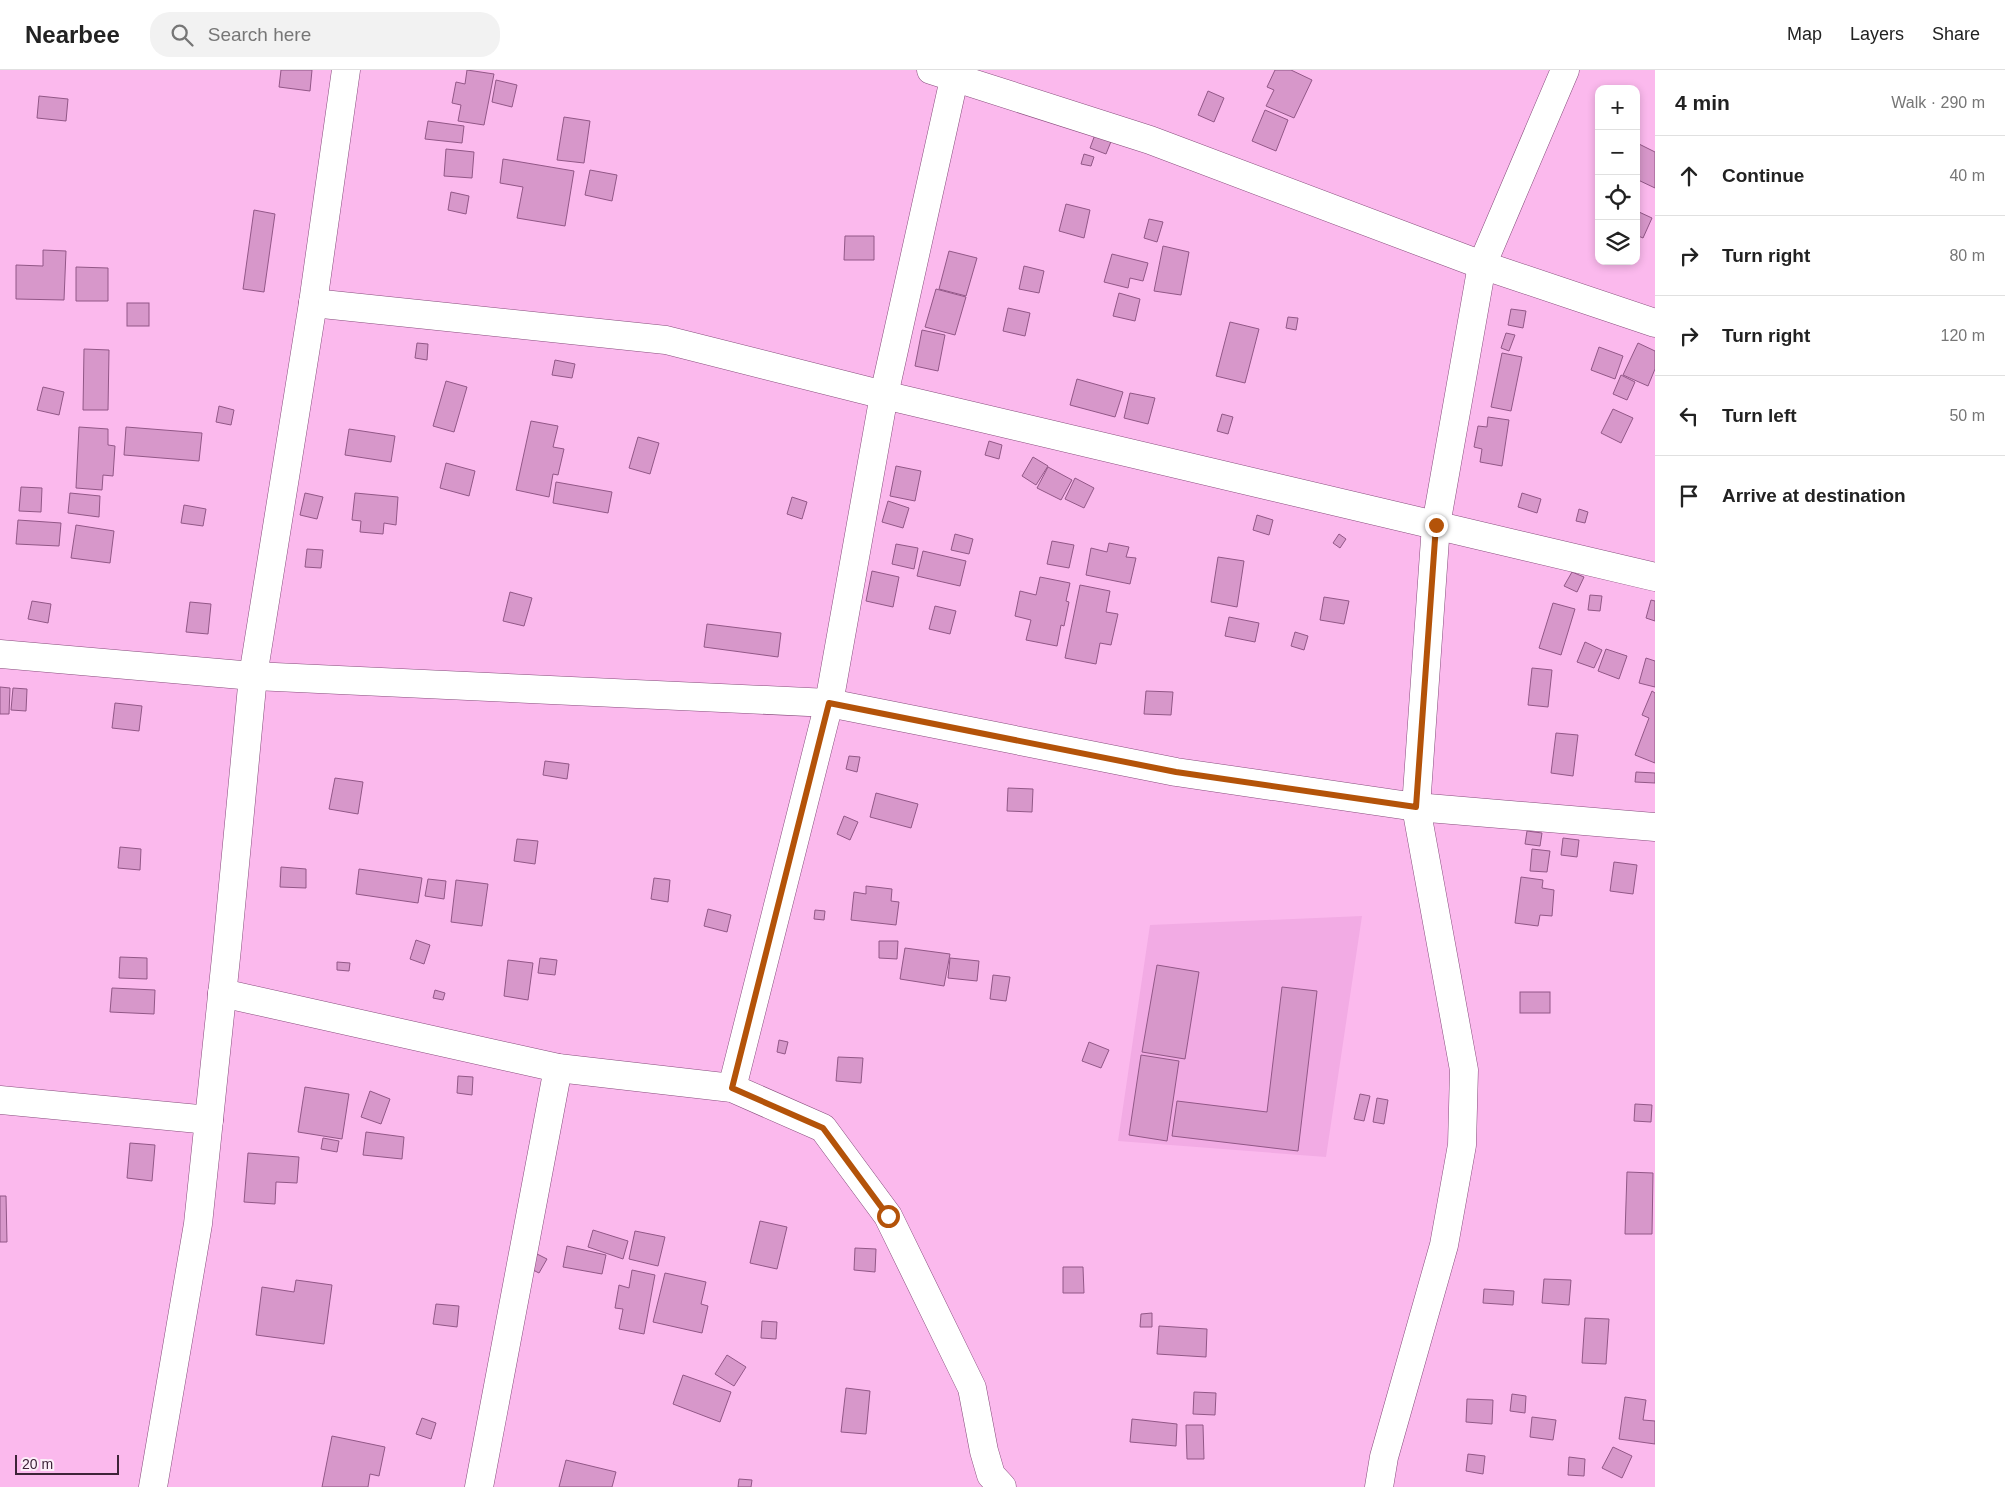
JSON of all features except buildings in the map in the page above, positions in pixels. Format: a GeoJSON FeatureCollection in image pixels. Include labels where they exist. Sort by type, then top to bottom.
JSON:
{"type":"FeatureCollection","features":[{"type":"Feature","properties":{"kind":"street"},"geometry":{"type":"LineString","coordinates":[[153,1487],[198,1224],[253,676],[313,303],[346,70]]}},
{"type":"Feature","properties":{"kind":"street"},"geometry":{"type":"LineString","coordinates":[[1379,1487],[1384,1458],[1444,1245],[1462,1145],[1464,1070],[1416,807],[1436,525],[1482,265],[1565,70]]}},
{"type":"Feature","properties":{"kind":"street"},"geometry":{"type":"LineString","coordinates":[[732,1088],[829,703],[884,395],[948,72],[1150,140],[1482,265],[1655,323]]}},
{"type":"Feature","properties":{"kind":"street"},"geometry":{"type":"LineString","coordinates":[[313,303],[666,340],[884,395],[1655,577]]}},
{"type":"Feature","properties":{"kind":"street"},"geometry":{"type":"LineString","coordinates":[[0,654],[253,676],[829,703],[1176,772],[1416,807],[1655,827]]}},
{"type":"Feature","properties":{"kind":"street"},"geometry":{"type":"LineString","coordinates":[[222,993],[558,1068],[732,1088],[823,1128],[888,1216],[972,1388],[986,1459],[991,1475],[1002,1487]]}},
{"type":"Feature","properties":{"kind":"street"},"geometry":{"type":"LineString","coordinates":[[479,1487],[558,1068]]}},
{"type":"Feature","properties":{"kind":"street"},"geometry":{"type":"LineString","coordinates":[[0,1100],[209,1120]]}},
{"type":"Feature","properties":{"kind":"shaded area"},"geometry":{"type":"Polygon","coordinates":[[[1362,916],[1326,1157],[1118,1141],[1150,925],[1362,916]]]}},
{"type":"Feature","properties":{"kind":"route"},"geometry":{"type":"LineString","coordinates":[[888,1216],[823,1128],[732,1088],[829,703],[1176,772],[1416,807],[1436,525]]}}]}
